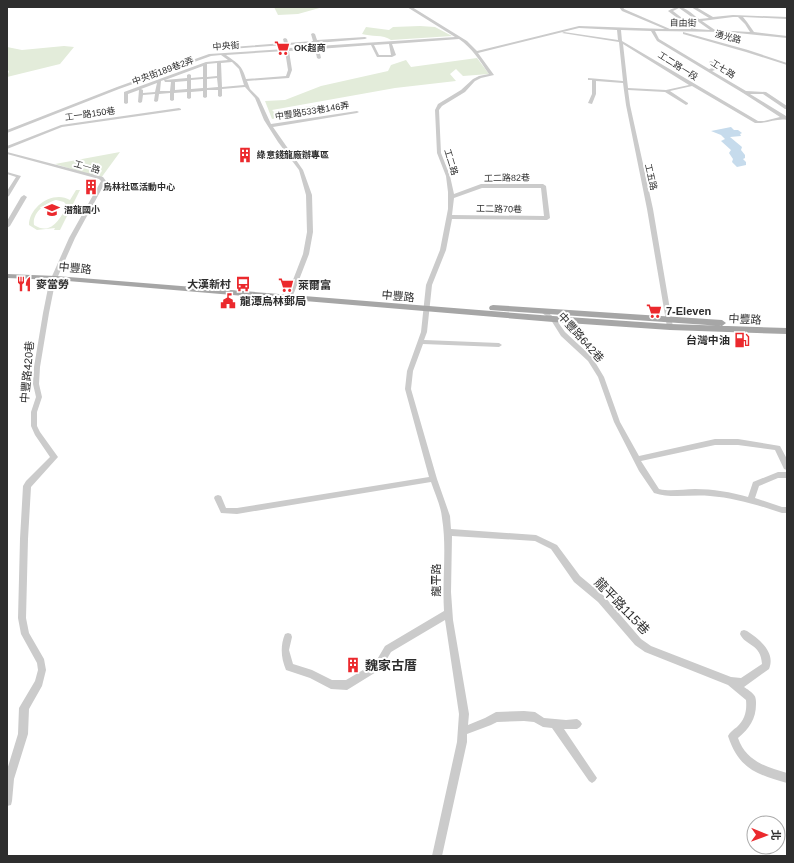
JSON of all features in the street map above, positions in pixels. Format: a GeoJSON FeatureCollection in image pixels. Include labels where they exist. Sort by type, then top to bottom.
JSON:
{"type":"FeatureCollection","features":[{"type":"Feature","properties":{"kind":"main road","name":"中豐路"},"geometry":{"type":"LineString","coordinates":[[7,271],[427,306],[553,319],[753,328],[787,331]]}},
{"type":"Feature","properties":{"kind":"main road","name":"中豐路"},"geometry":{"type":"LineString","coordinates":[[7,276],[57,275]]}},
{"type":"Feature","properties":{"kind":"main road","name":"中豐路"},"geometry":{"type":"LineString","coordinates":[[427,306],[543,311],[670,324]]}},
{"type":"Feature","properties":{"kind":"main road","name":"中豐路"},"geometry":{"type":"LineString","coordinates":[[753,328],[787,327]]}},
{"type":"Feature","properties":{"kind":"street","name":"工二路"},"geometry":{"type":"LineString","coordinates":[[409,7],[460,38],[476,52],[492,75],[480,77],[474,80],[463,91],[440,105],[436,110],[439,153],[448,176],[451,197],[450,217],[444,250],[429,284],[427,306]]}},
{"type":"Feature","properties":{"kind":"street","name":"湧光路"},"geometry":{"type":"LineString","coordinates":[[621,7],[673,31],[762,55],[787,64]]}},
{"type":"Feature","properties":{"kind":"street"},"geometry":{"type":"LineString","coordinates":[[697,31],[670,11],[679,7],[715,31]]}},
{"type":"Feature","properties":{"kind":"street"},"geometry":{"type":"LineString","coordinates":[[693,7],[712,18]]}},
{"type":"Feature","properties":{"kind":"street"},"geometry":{"type":"LineString","coordinates":[[698,20],[739,16],[787,18]]}},
{"type":"Feature","properties":{"kind":"street"},"geometry":{"type":"LineString","coordinates":[[739,16],[746,23],[752,33]]}},
{"type":"Feature","properties":{"kind":"street","name":"自由街"},"geometry":{"type":"LineString","coordinates":[[579,27],[673,31],[715,31],[787,37]]}},
{"type":"Feature","properties":{"kind":"street","name":"工二路一段"},"geometry":{"type":"LineString","coordinates":[[476,52],[579,27]]}},
{"type":"Feature","properties":{"kind":"street","name":"工五路"},"geometry":{"type":"LineString","coordinates":[[619,29],[625,82],[634,139],[650,209],[670,324]]}},
{"type":"Feature","properties":{"kind":"street","name":"工七路"},"geometry":{"type":"LineString","coordinates":[[652,30],[658,40],[710,70],[786,119]]}},
{"type":"Feature","properties":{"kind":"street","name":"工二路一段"},"geometry":{"type":"LineString","coordinates":[[559,32],[620,41],[757,122],[786,119]]}},
{"type":"Feature","properties":{"kind":"street"},"geometry":{"type":"LineString","coordinates":[[723,35],[728,32]]}},
{"type":"Feature","properties":{"kind":"street"},"geometry":{"type":"LineString","coordinates":[[313,34],[319,58]]}},
{"type":"Feature","properties":{"kind":"street"},"geometry":{"type":"LineString","coordinates":[[761,35],[785,42]]}},
{"type":"Feature","properties":{"kind":"street"},"geometry":{"type":"LineString","coordinates":[[232,48],[365,38]]}},
{"type":"Feature","properties":{"kind":"street","name":"中央街"},"geometry":{"type":"LineString","coordinates":[[7,132],[151,75],[204,56],[460,38]]}},
{"type":"Feature","properties":{"kind":"street"},"geometry":{"type":"LineString","coordinates":[[714,42],[718,38]]}},
{"type":"Feature","properties":{"kind":"street"},"geometry":{"type":"LineString","coordinates":[[244,80],[288,77],[290,70],[285,39]]}},
{"type":"Feature","properties":{"kind":"street"},"geometry":{"type":"LineString","coordinates":[[230,40],[232,48],[231,53]]}},
{"type":"Feature","properties":{"kind":"street"},"geometry":{"type":"LineString","coordinates":[[372,44],[378,56],[394,55],[390,42]]}},
{"type":"Feature","properties":{"kind":"street"},"geometry":{"type":"LineString","coordinates":[[221,54],[233,61],[241,69],[247,86],[257,98],[270,126],[301,170],[309,196],[310,232],[306,254],[290,295]]}},
{"type":"Feature","properties":{"kind":"street","name":"中央街189巷2弄"},"geometry":{"type":"LineString","coordinates":[[126,93],[205,64],[233,61]]}},
{"type":"Feature","properties":{"kind":"street"},"geometry":{"type":"LineString","coordinates":[[219,62],[220,96]]}},
{"type":"Feature","properties":{"kind":"street"},"geometry":{"type":"LineString","coordinates":[[710,70],[720,67],[712,62]]}},
{"type":"Feature","properties":{"kind":"street"},"geometry":{"type":"LineString","coordinates":[[182,64],[189,70],[189,98]]}},
{"type":"Feature","properties":{"kind":"street"},"geometry":{"type":"LineString","coordinates":[[205,64],[206,97]]}},
{"type":"Feature","properties":{"kind":"street"},"geometry":{"type":"LineString","coordinates":[[151,75],[159,81],[219,77]]}},
{"type":"Feature","properties":{"kind":"street"},"geometry":{"type":"LineString","coordinates":[[590,103],[594,94],[591,79],[625,82]]}},
{"type":"Feature","properties":{"kind":"street"},"geometry":{"type":"LineString","coordinates":[[172,100],[174,80]]}},
{"type":"Feature","properties":{"kind":"street"},"geometry":{"type":"LineString","coordinates":[[156,101],[159,81]]}},
{"type":"Feature","properties":{"kind":"street"},"geometry":{"type":"LineString","coordinates":[[626,89],[666,91],[693,85]]}},
{"type":"Feature","properties":{"kind":"street"},"geometry":{"type":"LineString","coordinates":[[142,94],[247,86]]}},
{"type":"Feature","properties":{"kind":"street"},"geometry":{"type":"LineString","coordinates":[[118,88],[126,93],[126,103]]}},
{"type":"Feature","properties":{"kind":"street"},"geometry":{"type":"LineString","coordinates":[[140,102],[142,94],[141,88]]}},
{"type":"Feature","properties":{"kind":"street"},"geometry":{"type":"LineString","coordinates":[[666,91],[686,104]]}},
{"type":"Feature","properties":{"kind":"street"},"geometry":{"type":"LineString","coordinates":[[745,92],[764,93],[787,108]]}},
{"type":"Feature","properties":{"kind":"street","name":"工一路150巷"},"geometry":{"type":"LineString","coordinates":[[7,148],[61,126],[179,109]]}},
{"type":"Feature","properties":{"kind":"street","name":"中豐路533巷146弄"},"geometry":{"type":"LineString","coordinates":[[270,126],[357,112]]}},
{"type":"Feature","properties":{"kind":"street","name":"工一路"},"geometry":{"type":"LineString","coordinates":[[7,153],[101,178],[104,181],[72,238],[57,275]]}},
{"type":"Feature","properties":{"kind":"street"},"geometry":{"type":"LineString","coordinates":[[7,173],[19,176],[7,195]]}},
{"type":"Feature","properties":{"kind":"street","name":"工二路82巷"},"geometry":{"type":"LineString","coordinates":[[451,197],[477,187],[543,186],[547,218]]}},
{"type":"Feature","properties":{"kind":"street"},"geometry":{"type":"LineString","coordinates":[[7,226],[24,198]]}},
{"type":"Feature","properties":{"kind":"street","name":"工二路70巷"},"geometry":{"type":"LineString","coordinates":[[450,217],[547,218]]}},
{"type":"Feature","properties":{"kind":"street","name":"中豐路420巷"},"geometry":{"type":"LineString","coordinates":[[7,801],[9,779],[22,734],[24,708],[39,683],[42,670],[40,662],[25,634],[22,618],[24,539],[27,486],[54,458],[35,430],[34,421],[38,397],[36,384],[40,343],[52,283],[57,275]]}},
{"type":"Feature","properties":{"kind":"street","name":"龍平路"},"geometry":{"type":"LineString","coordinates":[[427,306],[424,332],[410,371],[408,389],[433,479],[442,502],[448,532],[448,613],[464,714],[463,732],[458,762],[438,856]]}},
{"type":"Feature","properties":{"kind":"street","name":"中豐路642巷"},"geometry":{"type":"LineString","coordinates":[[543,311],[553,319],[563,334],[590,359],[601,377],[617,422],[642,469],[657,491],[700,492],[738,496],[751,500]]}},
{"type":"Feature","properties":{"kind":"street"},"geometry":{"type":"LineString","coordinates":[[421,342],[499,345]]}},
{"type":"Feature","properties":{"kind":"street"},"geometry":{"type":"LineString","coordinates":[[638,459],[715,442],[738,442],[777,448],[787,467]]}},
{"type":"Feature","properties":{"kind":"street"},"geometry":{"type":"LineString","coordinates":[[787,475],[778,475],[756,484],[751,500],[782,510],[787,510]]}},
{"type":"Feature","properties":{"kind":"street"},"geometry":{"type":"LineString","coordinates":[[218,498],[224,511],[238,511],[433,479]]}},
{"type":"Feature","properties":{"kind":"street","name":"龍平路115巷"},"geometry":{"type":"LineString","coordinates":[[448,532],[536,538],[554,547],[577,579],[601,599],[638,642],[648,649],[731,682],[751,698],[752,714],[747,724],[733,736],[736,746],[747,761],[760,770],[787,778]]}},
{"type":"Feature","properties":{"kind":"street"},"geometry":{"type":"LineString","coordinates":[[288,637],[285,650],[289,667],[312,674],[331,684],[347,685],[378,666],[388,649],[448,613]]}},
{"type":"Feature","properties":{"kind":"street"},"geometry":{"type":"LineString","coordinates":[[731,682],[742,683],[766,666],[767,657],[760,646],[744,634]]}},
{"type":"Feature","properties":{"kind":"street"},"geometry":{"type":"LineString","coordinates":[[463,732],[488,722],[496,717],[524,716],[535,717],[543,722],[554,724],[577,724]]}},
{"type":"Feature","properties":{"kind":"street"},"geometry":{"type":"LineString","coordinates":[[554,724],[592,778]]}},
{"type":"Feature","properties":{"kind":"green space"},"geometry":{"type":"Polygon","coordinates":[[[274,7],[323,7],[298,14],[278,15],[274,7]]]}},
{"type":"Feature","properties":{"kind":"green space"},"geometry":{"type":"Polygon","coordinates":[[[366,27],[389,30],[393,27],[435,27],[452,36],[391,40],[384,37],[362,34],[366,27]]]}},
{"type":"Feature","properties":{"kind":"green space"},"geometry":{"type":"Polygon","coordinates":[[[64,46],[74,47],[60,64],[7,77],[9,71],[7,70],[7,47],[22,50],[64,46]]]}},
{"type":"Feature","properties":{"kind":"green space"},"geometry":{"type":"Polygon","coordinates":[[[477,58],[489,74],[463,76],[456,69],[450,74],[456,81],[395,88],[272,110],[274,112],[317,105],[318,111],[272,119],[265,101],[285,100],[321,86],[388,71],[391,65],[406,60],[411,67],[477,58]]]}},
{"type":"Feature","properties":{"kind":"green space"},"geometry":{"type":"Polygon","coordinates":[[[120,152],[101,178],[55,164],[120,152]]]}},
{"type":"Feature","properties":{"kind":"green space"},"geometry":{"type":"Polygon","coordinates":[[[76,190],[80,190],[60,230],[54,230],[55,228],[37,230],[29,225],[33,212],[43,202],[56,197],[63,197],[70,200],[76,190]],[[56,200],[48,203],[40,209],[35,216],[34,225],[40,228],[45,228],[50,227],[58,221],[67,206],[64,202],[56,200]]]}},
{"type":"Feature","properties":{"kind":"water"},"geometry":{"type":"Polygon","coordinates":[[[731,127],[742,133],[740,134],[741,136],[730,137],[742,147],[741,150],[745,155],[745,158],[743,159],[746,162],[746,165],[737,167],[732,162],[733,159],[729,153],[731,150],[721,141],[725,139],[721,135],[711,131],[731,127]]]}},
{"type":"Feature","properties":{"kind":"place","name":"OK超商"},"geometry":{"type":"Point","coordinates":[282,48]}},
{"type":"Feature","properties":{"kind":"place","name":"綠意錢龍廠辦專區"},"geometry":{"type":"Point","coordinates":[245,155]}},
{"type":"Feature","properties":{"kind":"place","name":"烏林社區活動中心"},"geometry":{"type":"Point","coordinates":[91,187]}},
{"type":"Feature","properties":{"kind":"place","name":"潛龍國小"},"geometry":{"type":"Point","coordinates":[52,210]}},
{"type":"Feature","properties":{"kind":"place","name":"麥當勞"},"geometry":{"type":"Point","coordinates":[24,284]}},
{"type":"Feature","properties":{"kind":"place","name":"大漢新村"},"geometry":{"type":"Point","coordinates":[243,284]}},
{"type":"Feature","properties":{"kind":"place","name":"萊爾富"},"geometry":{"type":"Point","coordinates":[286,285]}},
{"type":"Feature","properties":{"kind":"place","name":"龍潭烏林郵局"},"geometry":{"type":"Point","coordinates":[228,301]}},
{"type":"Feature","properties":{"kind":"place","name":"7-Eleven"},"geometry":{"type":"Point","coordinates":[654,311]}},
{"type":"Feature","properties":{"kind":"place","name":"台灣中油"},"geometry":{"type":"Point","coordinates":[742,340]}},
{"type":"Feature","properties":{"kind":"place","name":"魏家古厝"},"geometry":{"type":"Point","coordinates":[353,665]}}]}
